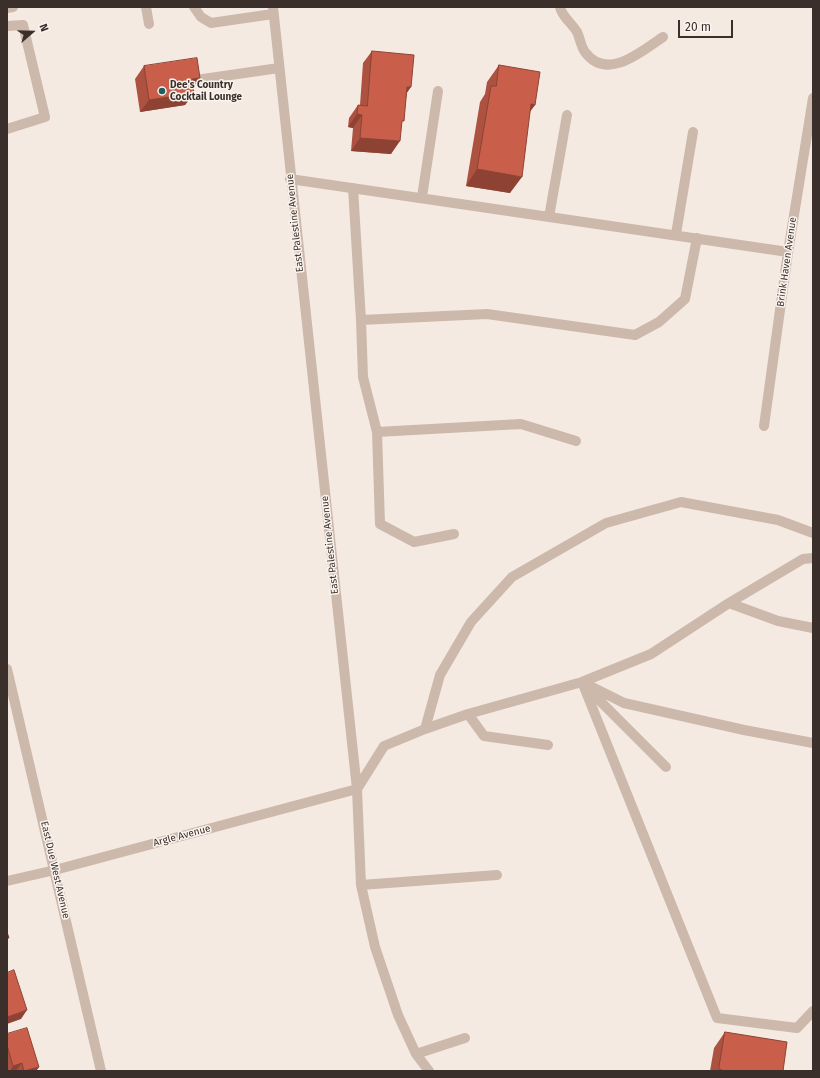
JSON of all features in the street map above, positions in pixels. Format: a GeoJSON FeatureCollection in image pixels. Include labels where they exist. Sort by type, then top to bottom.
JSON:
{"type":"FeatureCollection","features":[{"type":"Feature","properties":{"kind":"street"},"geometry":{"type":"LineString","coordinates":[[7,8],[13,7]]}},
{"type":"Feature","properties":{"kind":"street"},"geometry":{"type":"LineString","coordinates":[[146,7],[149,24]]}},
{"type":"Feature","properties":{"kind":"street"},"geometry":{"type":"LineString","coordinates":[[194,7],[200,17],[211,23],[273,10]]}},
{"type":"Feature","properties":{"kind":"street"},"geometry":{"type":"LineString","coordinates":[[560,7],[561,12],[576,31],[586,52],[598,63],[612,65],[627,61],[663,37]]}},
{"type":"Feature","properties":{"kind":"street","name":"East Palestine Avenue"},"geometry":{"type":"LineString","coordinates":[[273,10],[290,180],[357,789],[361,886],[375,947],[398,1015],[416,1054],[429,1071]]}},
{"type":"Feature","properties":{"kind":"street"},"geometry":{"type":"LineString","coordinates":[[7,26],[22,25],[45,117],[7,128]]}},
{"type":"Feature","properties":{"kind":"street"},"geometry":{"type":"LineString","coordinates":[[196,80],[279,68]]}},
{"type":"Feature","properties":{"kind":"street"},"geometry":{"type":"LineString","coordinates":[[422,197],[438,92]]}},
{"type":"Feature","properties":{"kind":"street","name":"Brink Haven Avenue"},"geometry":{"type":"LineString","coordinates":[[764,426],[788,252],[813,98]]}},
{"type":"Feature","properties":{"kind":"street"},"geometry":{"type":"LineString","coordinates":[[549,217],[567,115]]}},
{"type":"Feature","properties":{"kind":"street"},"geometry":{"type":"LineString","coordinates":[[676,234],[693,132]]}},
{"type":"Feature","properties":{"kind":"street"},"geometry":{"type":"LineString","coordinates":[[290,180],[422,197],[788,252]]}},
{"type":"Feature","properties":{"kind":"street"},"geometry":{"type":"LineString","coordinates":[[353,188],[363,377],[377,432],[380,524],[414,542],[454,534]]}},
{"type":"Feature","properties":{"kind":"street"},"geometry":{"type":"LineString","coordinates":[[361,320],[487,314],[635,335],[659,322],[685,299],[697,238]]}},
{"type":"Feature","properties":{"kind":"street"},"geometry":{"type":"LineString","coordinates":[[377,432],[521,424],[576,441]]}},
{"type":"Feature","properties":{"kind":"street"},"geometry":{"type":"LineString","coordinates":[[425,728],[440,675],[471,622],[512,577],[606,523],[680,502],[778,520],[813,533]]}},
{"type":"Feature","properties":{"kind":"street"},"geometry":{"type":"LineString","coordinates":[[357,789],[384,746],[425,728],[468,714],[582,682],[651,654],[729,603],[803,559],[813,558]]}},
{"type":"Feature","properties":{"kind":"street"},"geometry":{"type":"LineString","coordinates":[[729,603],[778,621],[813,628]]}},
{"type":"Feature","properties":{"kind":"street","name":"East Due West Avenue"},"geometry":{"type":"LineString","coordinates":[[7,669],[101,1071]]}},
{"type":"Feature","properties":{"kind":"street"},"geometry":{"type":"LineString","coordinates":[[582,682],[624,703],[744,730],[813,743]]}},
{"type":"Feature","properties":{"kind":"street"},"geometry":{"type":"LineString","coordinates":[[582,682],[666,767]]}},
{"type":"Feature","properties":{"kind":"street"},"geometry":{"type":"LineString","coordinates":[[582,682],[717,1018],[796,1028],[813,1011]]}},
{"type":"Feature","properties":{"kind":"street"},"geometry":{"type":"LineString","coordinates":[[468,714],[484,736],[548,745]]}},
{"type":"Feature","properties":{"kind":"street","name":"Argle Avenue"},"geometry":{"type":"LineString","coordinates":[[7,881],[55,870],[357,789]]}},
{"type":"Feature","properties":{"kind":"street"},"geometry":{"type":"LineString","coordinates":[[361,886],[496,875]]}},
{"type":"Feature","properties":{"kind":"street"},"geometry":{"type":"LineString","coordinates":[[416,1054],[465,1038]]}},
{"type":"Feature","properties":{"kind":"building"},"geometry":{"type":"Polygon","coordinates":[[[372,51],[414,55],[411,87],[407,87],[404,121],[402,121],[400,141],[360,138],[362,115],[357,114],[358,105],[367,106],[372,51]]]}},
{"type":"Feature","properties":{"kind":"building"},"geometry":{"type":"Polygon","coordinates":[[[197,58],[200,78],[192,79],[194,93],[149,100],[144,66],[197,58]]]}},
{"type":"Feature","properties":{"kind":"building"},"geometry":{"type":"Polygon","coordinates":[[[499,65],[540,72],[535,105],[531,104],[522,177],[477,169],[491,86],[496,86],[499,65]]]}},
{"type":"Feature","properties":{"kind":"building"},"geometry":{"type":"Polygon","coordinates":[[[14,970],[27,1010],[7,1017],[7,973],[14,970]]]}},
{"type":"Feature","properties":{"kind":"building"},"geometry":{"type":"Polygon","coordinates":[[[27,1028],[39,1067],[24,1071],[22,1063],[13,1066],[7,1045],[7,1034],[27,1028]]]}},
{"type":"Feature","properties":{"kind":"building"},"geometry":{"type":"Polygon","coordinates":[[[725,1032],[787,1042],[783,1071],[724,1071],[719,1069],[725,1032]]]}},
{"type":"Feature","properties":{"kind":"place","name":"Dee's Country Cocktail Lounge"},"geometry":{"type":"Point","coordinates":[162,91]}}]}
